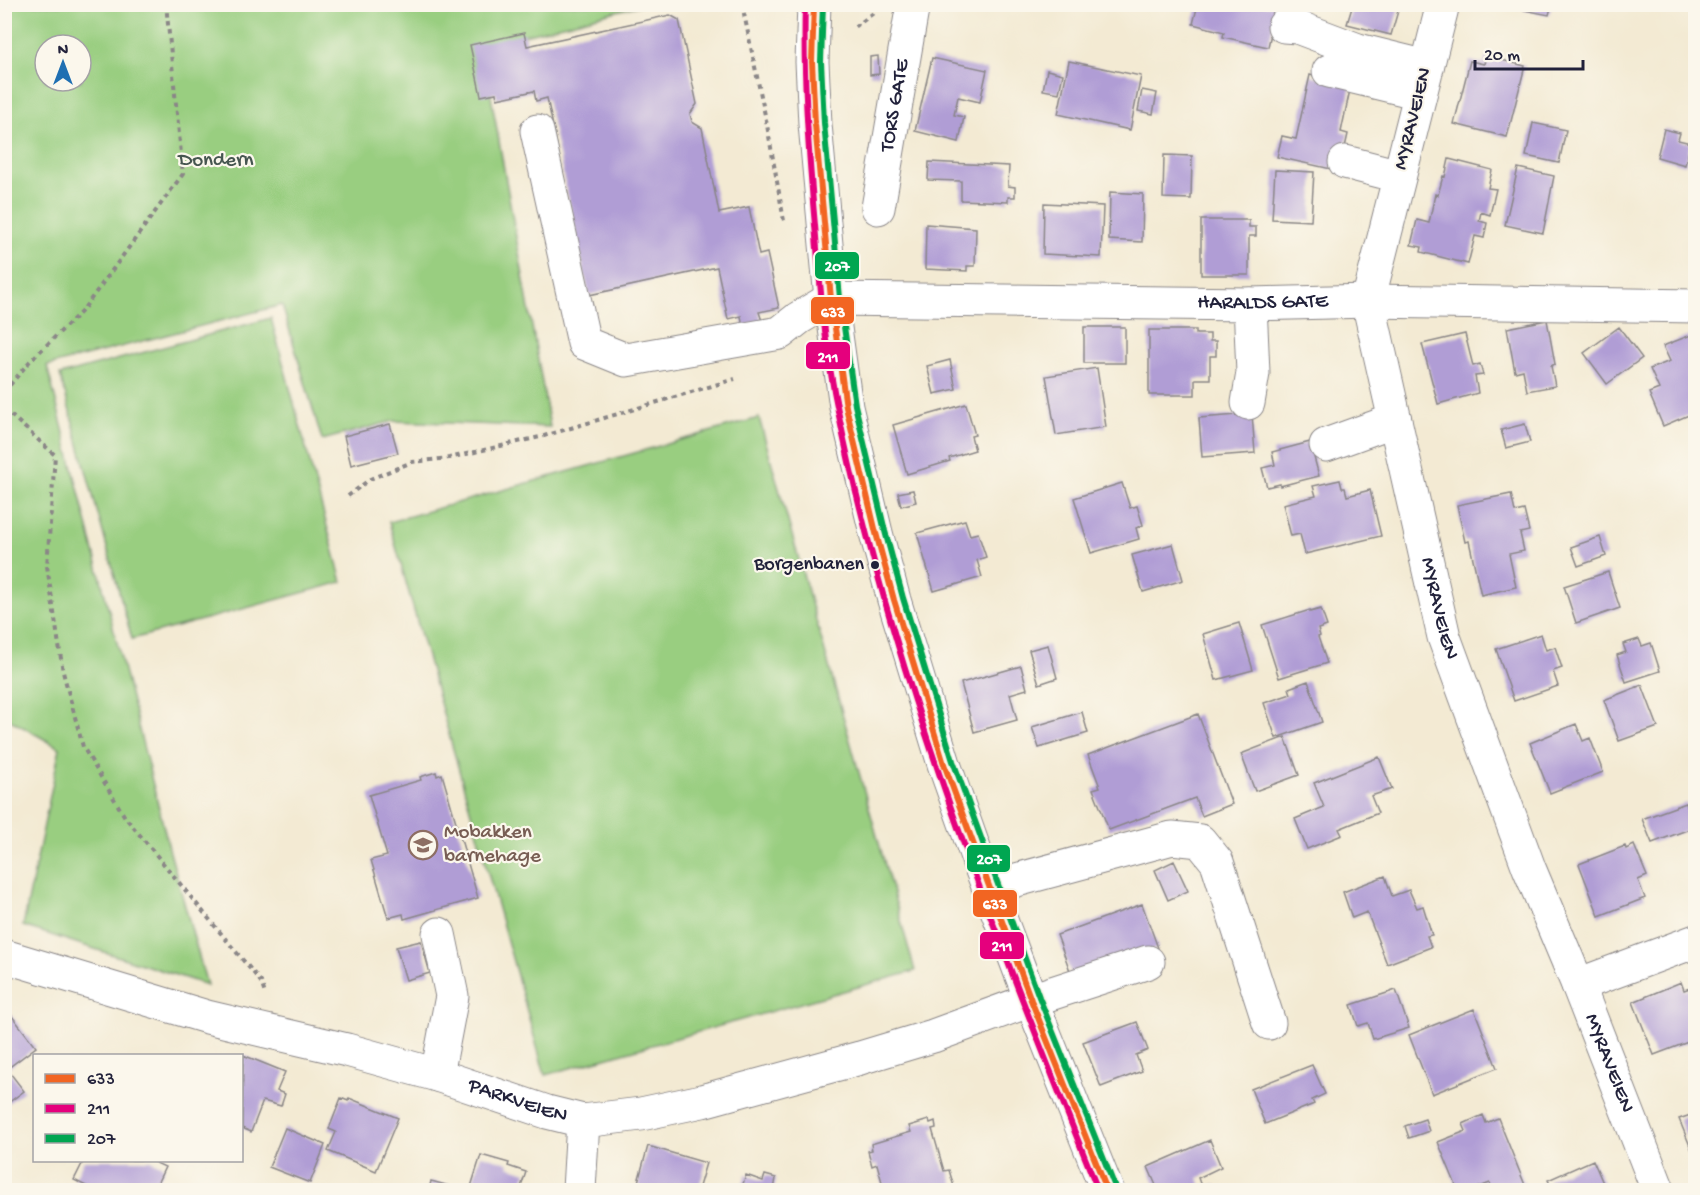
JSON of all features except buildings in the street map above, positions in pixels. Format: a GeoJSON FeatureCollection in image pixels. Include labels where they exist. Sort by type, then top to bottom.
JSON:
{"type":"FeatureCollection","features":[{"type":"Feature","properties":{"kind":"street"},"geometry":{"type":"LineString","coordinates":[[800,4],[812,62]]}},
{"type":"Feature","properties":{"kind":"street"},"geometry":{"type":"LineString","coordinates":[[814,4],[812,62],[823,220],[846,407],[894,600],[944,764],[1031,1000],[1107,1191]]}},
{"type":"Feature","properties":{"kind":"street","name":"TORS GATE"},"geometry":{"type":"LineString","coordinates":[[878,208],[913,4]]}},
{"type":"Feature","properties":{"kind":"street","name":"MYRAVEIEN"},"geometry":{"type":"LineString","coordinates":[[1443,4],[1368,301],[1447,645],[1529,868],[1578,985],[1658,1191]]}},
{"type":"Feature","properties":{"kind":"street"},"geometry":{"type":"LineString","coordinates":[[1284,26],[1297,27],[1358,50],[1424,80]]}},
{"type":"Feature","properties":{"kind":"street"},"geometry":{"type":"LineString","coordinates":[[1329,71],[1424,80]]}},
{"type":"Feature","properties":{"kind":"street"},"geometry":{"type":"LineString","coordinates":[[537,131],[584,343],[626,360],[780,333],[799,318],[831,299]]}},
{"type":"Feature","properties":{"kind":"street"},"geometry":{"type":"LineString","coordinates":[[1345,162],[1399,176]]}},
{"type":"Feature","properties":{"kind":"street","name":"HARALDS GATE"},"geometry":{"type":"LineString","coordinates":[[831,299],[1250,304],[1368,301],[1695,306]]}},
{"type":"Feature","properties":{"kind":"street"},"geometry":{"type":"LineString","coordinates":[[1248,403],[1253,373],[1250,304]]}},
{"type":"Feature","properties":{"kind":"street"},"geometry":{"type":"LineString","coordinates":[[1326,445],[1395,420]]}},
{"type":"Feature","properties":{"kind":"street"},"geometry":{"type":"LineString","coordinates":[[990,890],[1009,882],[1172,838],[1200,841],[1217,862],[1269,1023]]}},
{"type":"Feature","properties":{"kind":"street"},"geometry":{"type":"LineString","coordinates":[[437,1075],[452,996],[439,934]]}},
{"type":"Feature","properties":{"kind":"street"},"geometry":{"type":"LineString","coordinates":[[1578,985],[1695,941]]}},
{"type":"Feature","properties":{"kind":"street","name":"PARKVEIEN"},"geometry":{"type":"LineString","coordinates":[[4,956],[207,1017],[276,1032],[437,1075],[547,1112],[583,1121],[641,1114],[702,1101],[804,1073],[933,1035],[1148,962]]}},
{"type":"Feature","properties":{"kind":"street"},"geometry":{"type":"LineString","coordinates":[[579,1191],[583,1121]]}},
{"type":"Feature","properties":{"kind":"path"},"geometry":{"type":"LineString","coordinates":[[4,392],[30,361],[82,310],[183,174],[166,4]]}},
{"type":"Feature","properties":{"kind":"path"},"geometry":{"type":"LineString","coordinates":[[742,4],[784,221]]}},
{"type":"Feature","properties":{"kind":"path"},"geometry":{"type":"LineString","coordinates":[[855,27],[884,4]]}},
{"type":"Feature","properties":{"kind":"path"},"geometry":{"type":"LineString","coordinates":[[348,496],[370,479],[412,462],[449,458],[544,436],[739,378]]}},
{"type":"Feature","properties":{"kind":"path"},"geometry":{"type":"LineString","coordinates":[[4,409],[55,455],[47,566],[63,672],[82,747],[125,817],[261,982],[276,1032]]}},
{"type":"Feature","properties":{"kind":"green space","name":"Dondern"},"geometry":{"type":"Polygon","coordinates":[[[4,5],[640,5],[482,46],[550,427],[393,421],[322,440],[282,305],[47,366],[170,852],[207,985],[23,926],[60,748],[5,717],[4,5]]]}},
{"type":"Feature","properties":{"kind":"green space"},"geometry":{"type":"Polygon","coordinates":[[[271,318],[342,582],[132,639],[60,375],[271,318]]]}},
{"type":"Feature","properties":{"kind":"green space","name":"Borgenbanen"},"geometry":{"type":"Polygon","coordinates":[[[759,418],[915,971],[545,1075],[389,522],[759,418]]]}},
{"type":"Feature","properties":{"kind":"transit line","name":"211"},"geometry":{"type":"LineString","coordinates":[[805,4],[808,136],[823,313],[833,387],[861,511],[887,610],[950,806],[985,903],[1098,1190]]}},
{"type":"Feature","properties":{"kind":"transit line","name":"633"},"geometry":{"type":"LineString","coordinates":[[814,4],[812,62],[815,124],[831,299],[846,407],[876,533],[944,764],[1031,1000],[1107,1190]]}},
{"type":"Feature","properties":{"kind":"transit line","name":"207"},"geometry":{"type":"LineString","coordinates":[[823,4],[821,62],[824,123],[840,298],[855,405],[885,531],[953,761],[1039,997],[1115,1187]]}},
{"type":"Feature","properties":{"kind":"place","name":"Borgenbanen"},"geometry":{"type":"Point","coordinates":[875,565]}},
{"type":"Feature","properties":{"kind":"place","name":"Mobakken barnehage"},"geometry":{"type":"Point","coordinates":[423,845]}}]}
